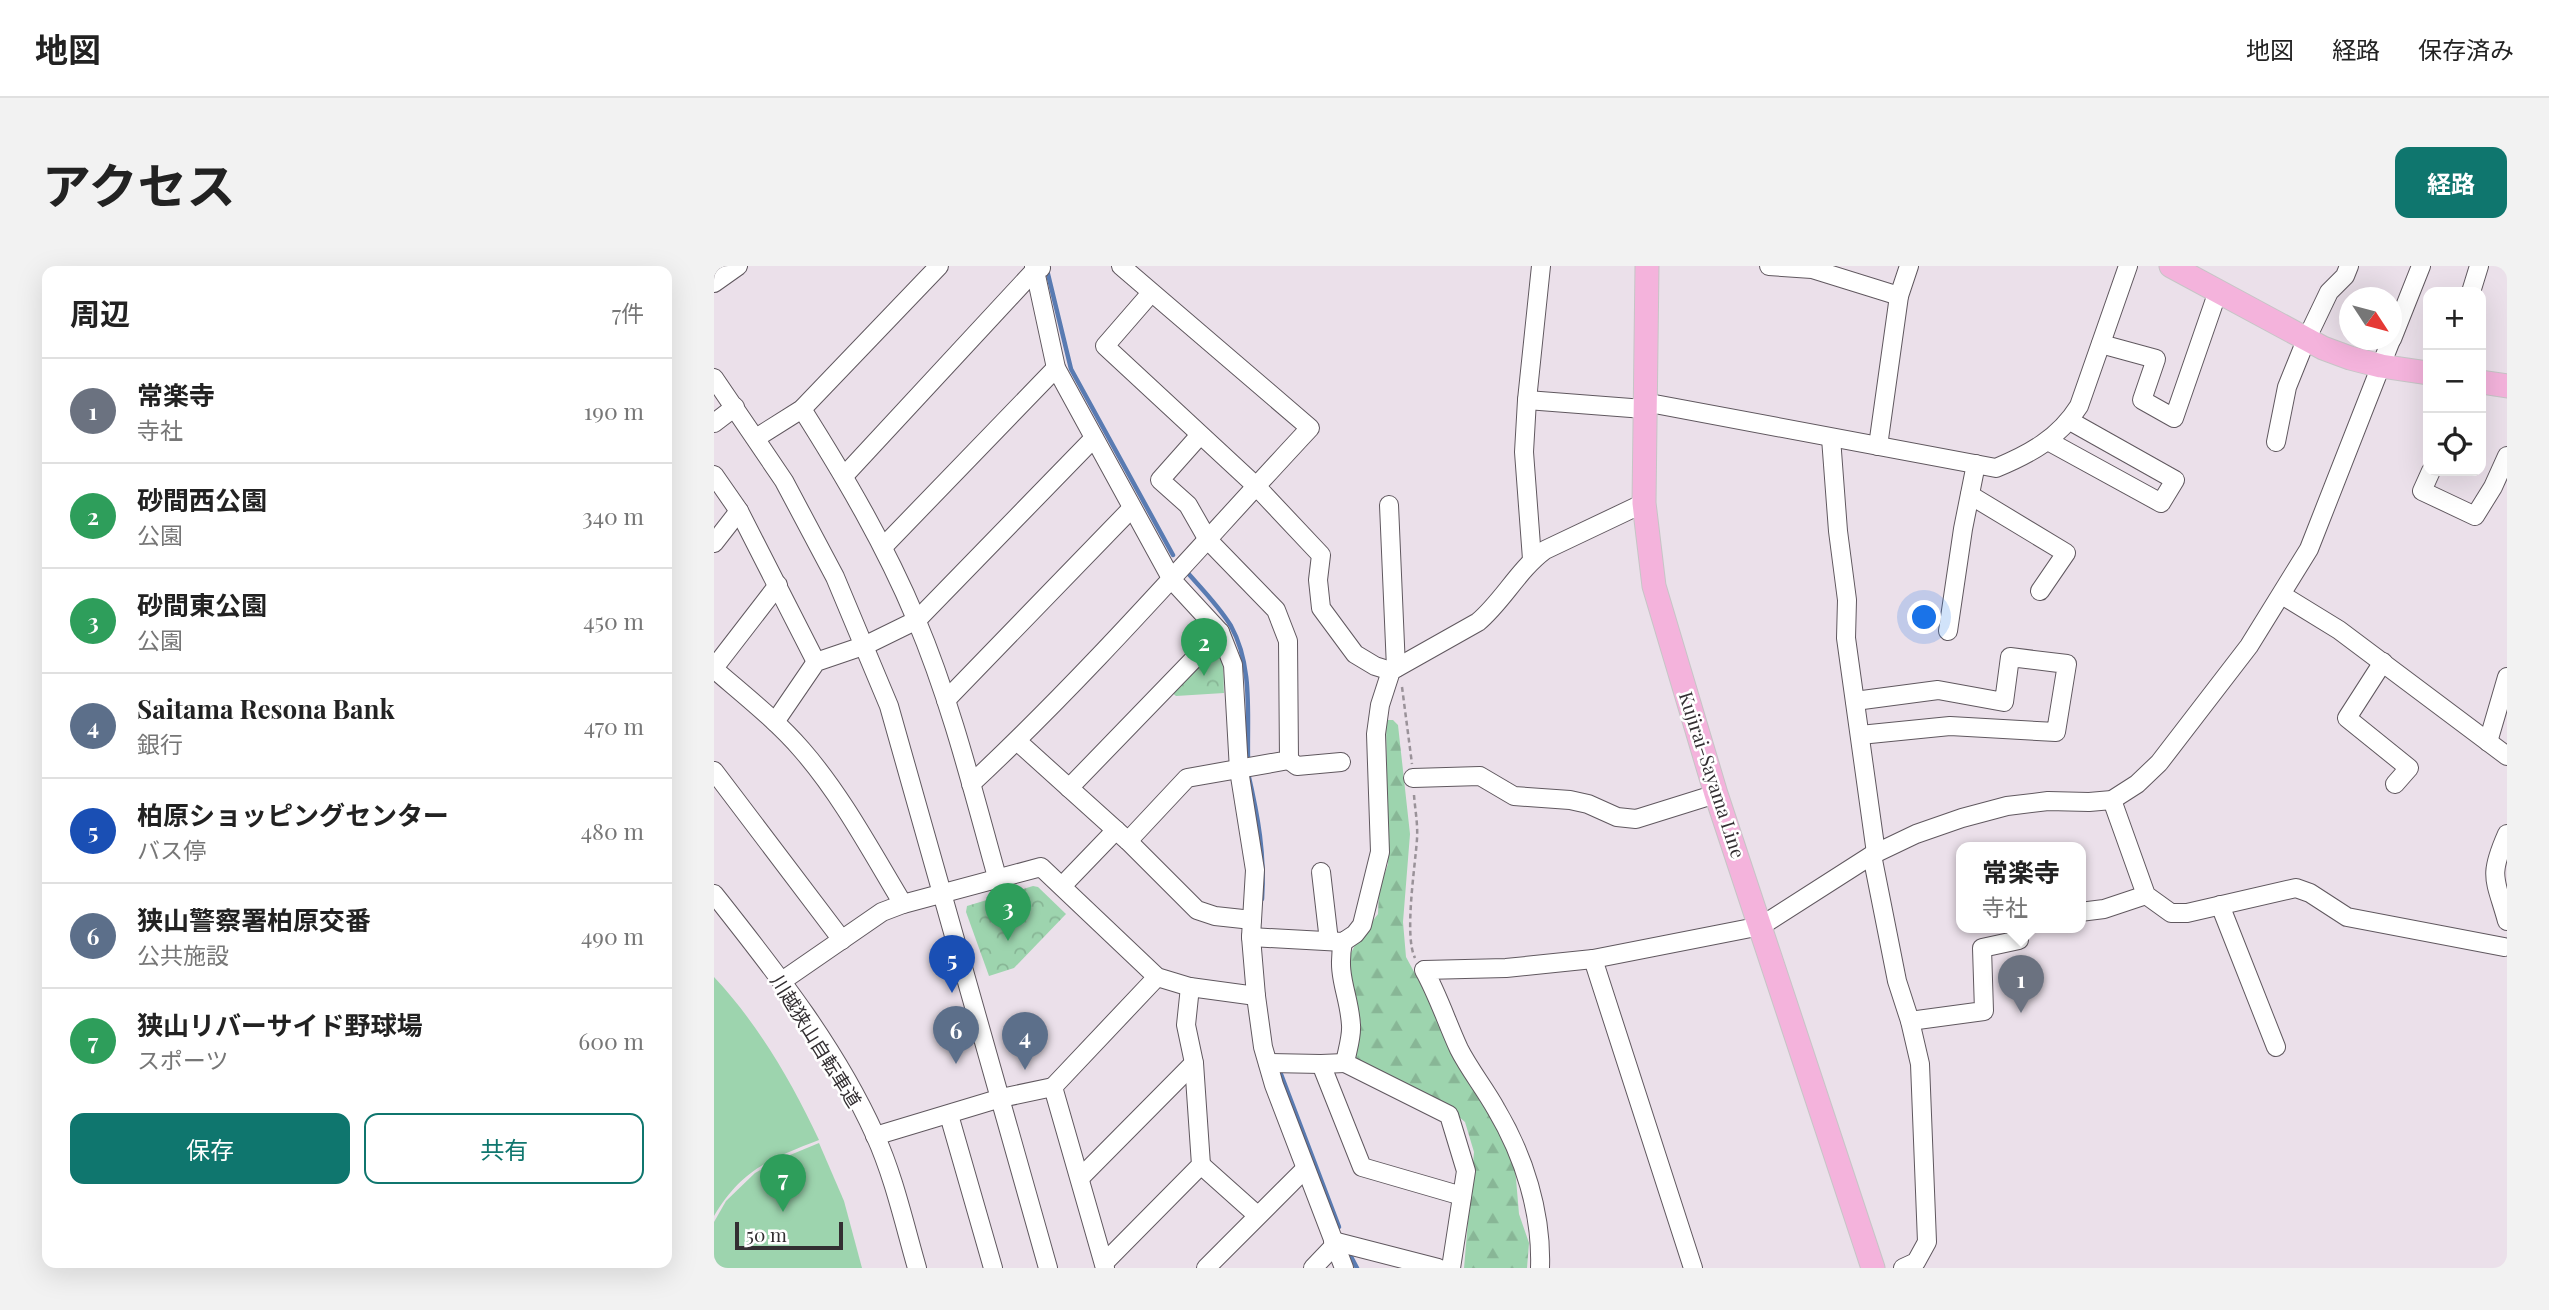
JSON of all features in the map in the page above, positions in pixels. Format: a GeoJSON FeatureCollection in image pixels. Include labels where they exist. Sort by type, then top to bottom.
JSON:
{"type":"FeatureCollection","features":[{"type":"Feature","properties":{"kind":"main road","name":"Kujirai-Sayama Line"},"geometry":{"type":"LineString","coordinates":[[1647,266],[1644,503],[1654,586],[1717,794],[1873,1268]]}},
{"type":"Feature","properties":{"kind":"main road"},"geometry":{"type":"LineString","coordinates":[[2171,266],[2306,340],[2350,358],[2423,372]]}},
{"type":"Feature","properties":{"kind":"main road"},"geometry":{"type":"LineString","coordinates":[[2486,383],[2507,386]]}},
{"type":"Feature","properties":{"kind":"street"},"geometry":{"type":"LineString","coordinates":[[714,283],[737,266]]}},
{"type":"Feature","properties":{"kind":"street"},"geometry":{"type":"LineString","coordinates":[[756,438],[802,409],[939,266]]}},
{"type":"Feature","properties":{"kind":"street"},"geometry":{"type":"LineString","coordinates":[[971,784],[1017,741],[1172,580],[1310,428],[1121,266]]}},
{"type":"Feature","properties":{"kind":"street"},"geometry":{"type":"LineString","coordinates":[[1532,559],[1524,452],[1541,266]]}},
{"type":"Feature","properties":{"kind":"street"},"geometry":{"type":"LineString","coordinates":[[1769,266],[1812,267],[1899,296]]}},
{"type":"Feature","properties":{"kind":"street"},"geometry":{"type":"LineString","coordinates":[[1878,446],[1899,296],[1909,266]]}},
{"type":"Feature","properties":{"kind":"street"},"geometry":{"type":"LineString","coordinates":[[1527,400],[1644,406],[1996,468],[2033,452],[2070,421],[2079,406],[2129,266]]}},
{"type":"Feature","properties":{"kind":"street"},"geometry":{"type":"LineString","coordinates":[[2276,442],[2287,387],[2306,340],[2329,292],[2344,276],[2349,266]]}},
{"type":"Feature","properties":{"kind":"street"},"geometry":{"type":"LineString","coordinates":[[2402,312],[2421,266]]}},
{"type":"Feature","properties":{"kind":"street"},"geometry":{"type":"LineString","coordinates":[[2473,287],[2479,266]]}},
{"type":"Feature","properties":{"kind":"street"},"geometry":{"type":"LineString","coordinates":[[844,475],[1038,267]]}},
{"type":"Feature","properties":{"kind":"street"},"geometry":{"type":"LineString","coordinates":[[1038,267],[1056,368],[1172,580],[1220,632],[1233,665],[1239,770],[1255,870],[1252,929],[1256,996],[1268,1063],[1305,1169],[1344,1268]]}},
{"type":"Feature","properties":{"kind":"street"},"geometry":{"type":"LineString","coordinates":[[2101,344],[2156,359],[2142,400],[2174,418],[2218,291]]}},
{"type":"Feature","properties":{"kind":"street"},"geometry":{"type":"LineString","coordinates":[[1151,293],[1105,346],[1256,486],[1321,555],[1318,580],[1321,608],[1355,654],[1375,666],[1393,669],[1478,622],[1490,612],[1532,559],[1563,541],[1644,503]]}},
{"type":"Feature","properties":{"kind":"street"},"geometry":{"type":"LineString","coordinates":[[1540,1268],[1541,1239],[1520,1152],[1460,1051],[1424,970],[1506,968],[1593,959],[1761,926],[1874,854],[1950,822],[2007,806],[2048,801],[2112,800],[2137,785],[2160,763],[2249,646],[2309,549],[2387,350]]}},
{"type":"Feature","properties":{"kind":"street"},"geometry":{"type":"LineString","coordinates":[[883,547],[1056,368]]}},
{"type":"Feature","properties":{"kind":"street"},"geometry":{"type":"LineString","coordinates":[[714,378],[784,481],[835,577],[866,645],[902,748],[1048,1268]]}},
{"type":"Feature","properties":{"kind":"street"},"geometry":{"type":"LineString","coordinates":[[714,423],[735,407]]}},
{"type":"Feature","properties":{"kind":"street"},"geometry":{"type":"LineString","coordinates":[[802,409],[844,475],[883,547],[917,620],[946,700],[997,877]]}},
{"type":"Feature","properties":{"kind":"street"},"geometry":{"type":"LineString","coordinates":[[2048,441],[2161,503],[2175,480],[2070,421]]}},
{"type":"Feature","properties":{"kind":"street"},"geometry":{"type":"LineString","coordinates":[[1200,435],[1160,480],[1188,505],[1208,540],[1276,610],[1288,641],[1289,760]]}},
{"type":"Feature","properties":{"kind":"street"},"geometry":{"type":"LineString","coordinates":[[775,722],[816,662],[866,645],[917,620],[1094,438]]}},
{"type":"Feature","properties":{"kind":"street"},"geometry":{"type":"LineString","coordinates":[[1831,438],[1838,531],[1847,600],[1846,638],[1874,854],[1897,981],[1920,1064],[1927,1242],[1916,1262],[1903,1268]]}},
{"type":"Feature","properties":{"kind":"street"},"geometry":{"type":"LineString","coordinates":[[2429,476],[2422,491],[2475,516],[2493,487],[2507,456]]}},
{"type":"Feature","properties":{"kind":"street"},"geometry":{"type":"LineString","coordinates":[[1948,631],[1976,464]]}},
{"type":"Feature","properties":{"kind":"street"},"geometry":{"type":"LineString","coordinates":[[714,475],[739,511],[816,662]]}},
{"type":"Feature","properties":{"kind":"street"},"geometry":{"type":"LineString","coordinates":[[1970,495],[2066,553],[2039,591]]}},
{"type":"Feature","properties":{"kind":"street"},"geometry":{"type":"LineString","coordinates":[[1017,741],[1122,836],[1197,910],[1252,929],[1336,942],[1355,934],[1362,925],[1380,852],[1376,734],[1380,705],[1393,669],[1389,505]]}},
{"type":"Feature","properties":{"kind":"street"},"geometry":{"type":"LineString","coordinates":[[946,700],[1132,508]]}},
{"type":"Feature","properties":{"kind":"street"},"geometry":{"type":"LineString","coordinates":[[714,543],[739,511]]}},
{"type":"Feature","properties":{"kind":"street"},"geometry":{"type":"LineString","coordinates":[[778,585],[714,669],[775,722],[803,751],[850,815],[902,904]]}},
{"type":"Feature","properties":{"kind":"street"},"geometry":{"type":"LineString","coordinates":[[2282,594],[2339,630],[2507,756]]}},
{"type":"Feature","properties":{"kind":"street"},"geometry":{"type":"LineString","coordinates":[[1069,788],[1220,632]]}},
{"type":"Feature","properties":{"kind":"street"},"geometry":{"type":"LineString","coordinates":[[1855,701],[1938,690],[2004,702],[2010,657],[2067,664],[2056,732],[1950,726],[1860,735]]}},
{"type":"Feature","properties":{"kind":"street"},"geometry":{"type":"LineString","coordinates":[[2383,662],[2347,718],[2409,768],[2395,784]]}},
{"type":"Feature","properties":{"kind":"street"},"geometry":{"type":"LineString","coordinates":[[2488,742],[2507,677]]}},
{"type":"Feature","properties":{"kind":"street"},"geometry":{"type":"LineString","coordinates":[[1063,885],[1187,778],[1289,760],[1297,766],[1341,762]]}},
{"type":"Feature","properties":{"kind":"street"},"geometry":{"type":"LineString","coordinates":[[714,771],[842,940]]}},
{"type":"Feature","properties":{"kind":"street"},"geometry":{"type":"LineString","coordinates":[[1413,778],[1480,776],[1514,796],[1570,800],[1626,819],[1636,819],[1717,794]]}},
{"type":"Feature","properties":{"kind":"street"},"geometry":{"type":"LineString","coordinates":[[2112,800],[2146,895],[2171,913],[2187,913],[2296,888],[2310,893],[2347,917],[2506,946]]}},
{"type":"Feature","properties":{"kind":"street"},"geometry":{"type":"LineString","coordinates":[[2507,834],[2495,861],[2493,878],[2507,921]]}},
{"type":"Feature","properties":{"kind":"street"},"geometry":{"type":"LineString","coordinates":[[782,981],[882,912],[997,877],[1041,867],[1157,977],[1190,987],[1256,996]]}},
{"type":"Feature","properties":{"kind":"street"},"geometry":{"type":"LineString","coordinates":[[1321,872],[1340,957],[1342,986],[1351,1026],[1345,1063]]}},
{"type":"Feature","properties":{"kind":"street"},"geometry":{"type":"LineString","coordinates":[[714,894],[782,981],[845,1076],[875,1136],[897,1197],[917,1268]]}},
{"type":"Feature","properties":{"kind":"street"},"geometry":{"type":"LineString","coordinates":[[2086,911],[2104,909],[2146,895]]}},
{"type":"Feature","properties":{"kind":"street"},"geometry":{"type":"LineString","coordinates":[[2220,905],[2276,1047]]}},
{"type":"Feature","properties":{"kind":"street"},"geometry":{"type":"LineString","coordinates":[[1910,1021],[1984,1011],[1982,948],[2019,940],[2018,933]]}},
{"type":"Feature","properties":{"kind":"street"},"geometry":{"type":"LineString","coordinates":[[1593,959],[1693,1268]]}},
{"type":"Feature","properties":{"kind":"street"},"geometry":{"type":"LineString","coordinates":[[875,1136],[1002,1098],[1053,1087],[1157,977]]}},
{"type":"Feature","properties":{"kind":"street"},"geometry":{"type":"LineString","coordinates":[[1190,987],[1186,1025],[1194,1063],[1201,1165],[1257,1216]]}},
{"type":"Feature","properties":{"kind":"street"},"geometry":{"type":"LineString","coordinates":[[1080,1178],[1194,1063]]}},
{"type":"Feature","properties":{"kind":"street"},"geometry":{"type":"LineString","coordinates":[[1268,1063],[1345,1063],[1449,1115],[1466,1171],[1451,1268]]}},
{"type":"Feature","properties":{"kind":"street"},"geometry":{"type":"LineString","coordinates":[[1321,1064],[1362,1167],[1462,1196]]}},
{"type":"Feature","properties":{"kind":"street"},"geometry":{"type":"LineString","coordinates":[[1053,1087],[1104,1266]]}},
{"type":"Feature","properties":{"kind":"street"},"geometry":{"type":"LineString","coordinates":[[949,1115],[993,1268]]}},
{"type":"Feature","properties":{"kind":"street"},"geometry":{"type":"LineString","coordinates":[[1104,1266],[1201,1165]]}},
{"type":"Feature","properties":{"kind":"street"},"geometry":{"type":"LineString","coordinates":[[1206,1268],[1305,1169]]}},
{"type":"Feature","properties":{"kind":"street"},"geometry":{"type":"LineString","coordinates":[[1313,1268],[1334,1243]]}},
{"type":"Feature","properties":{"kind":"street"},"geometry":{"type":"LineString","coordinates":[[1334,1243],[1438,1268]]}},
{"type":"Feature","properties":{"kind":"path"},"geometry":{"type":"LineString","coordinates":[[1393,669],[1402,684],[1417,835],[1412,916],[1408,934],[1413,956],[1424,970]]}},
{"type":"Feature","properties":{"kind":"green space"},"geometry":{"type":"Polygon","coordinates":[[[1211,648],[1222,662],[1224,693],[1176,696],[1170,691],[1211,648]]]}},
{"type":"Feature","properties":{"kind":"green space"},"geometry":{"type":"Polygon","coordinates":[[[1386,720],[1393,720],[1398,725],[1410,834],[1403,922],[1406,957],[1501,1132],[1515,1167],[1519,1214],[1529,1243],[1527,1268],[1464,1268],[1474,1152],[1465,1122],[1438,1099],[1355,1060],[1361,1023],[1352,993],[1350,955],[1357,941],[1378,914],[1379,890],[1388,864],[1386,720]]]}},
{"type":"Feature","properties":{"kind":"green space"},"geometry":{"type":"Polygon","coordinates":[[[1033,886],[1038,887],[1066,914],[1014,968],[989,976],[966,912],[967,906],[1033,886]]]}},
{"type":"Feature","properties":{"kind":"green space"},"geometry":{"type":"Polygon","coordinates":[[[714,977],[745,1014],[773,1054],[819,1140],[772,1160],[747,1176],[735,1187],[714,1216],[714,977]]]}},
{"type":"Feature","properties":{"kind":"green space"},"geometry":{"type":"Polygon","coordinates":[[[819,1143],[844,1201],[862,1268],[714,1268],[714,1222],[726,1201],[755,1173],[819,1143]]]}},
{"type":"Feature","properties":{"kind":"waterway"},"geometry":{"type":"LineString","coordinates":[[1047,270],[1071,369],[1173,555]]}},
{"type":"Feature","properties":{"kind":"waterway"},"geometry":{"type":"LineString","coordinates":[[1186,571],[1221,611],[1238,641],[1246,674],[1248,759]]}},
{"type":"Feature","properties":{"kind":"waterway"},"geometry":{"type":"LineString","coordinates":[[1248,773],[1260,836],[1262,899]]}},
{"type":"Feature","properties":{"kind":"waterway"},"geometry":{"type":"LineString","coordinates":[[1279,1069],[1339,1227]]}},
{"type":"Feature","properties":{"kind":"waterway"},"geometry":{"type":"LineString","coordinates":[[1348,1251],[1357,1268]]}},
{"type":"Feature","properties":{"kind":"place","name":"砂間西公園"},"geometry":{"type":"Point","coordinates":[1204,676]}},
{"type":"Feature","properties":{"kind":"place","name":"砂間東公園"},"geometry":{"type":"Point","coordinates":[1008,941]}},
{"type":"Feature","properties":{"kind":"place","name":"柏原ショッピングセンター"},"geometry":{"type":"Point","coordinates":[952,993]}},
{"type":"Feature","properties":{"kind":"place","name":"常楽寺"},"geometry":{"type":"Point","coordinates":[2021,1013]}},
{"type":"Feature","properties":{"kind":"place","name":"狭山警察署柏原交番"},"geometry":{"type":"Point","coordinates":[956,1064]}},
{"type":"Feature","properties":{"kind":"place","name":"Saitama Resona Bank"},"geometry":{"type":"Point","coordinates":[1025,1070]}},
{"type":"Feature","properties":{"kind":"place","name":"狭山リバーサイド野球場"},"geometry":{"type":"Point","coordinates":[783,1212]}}]}
